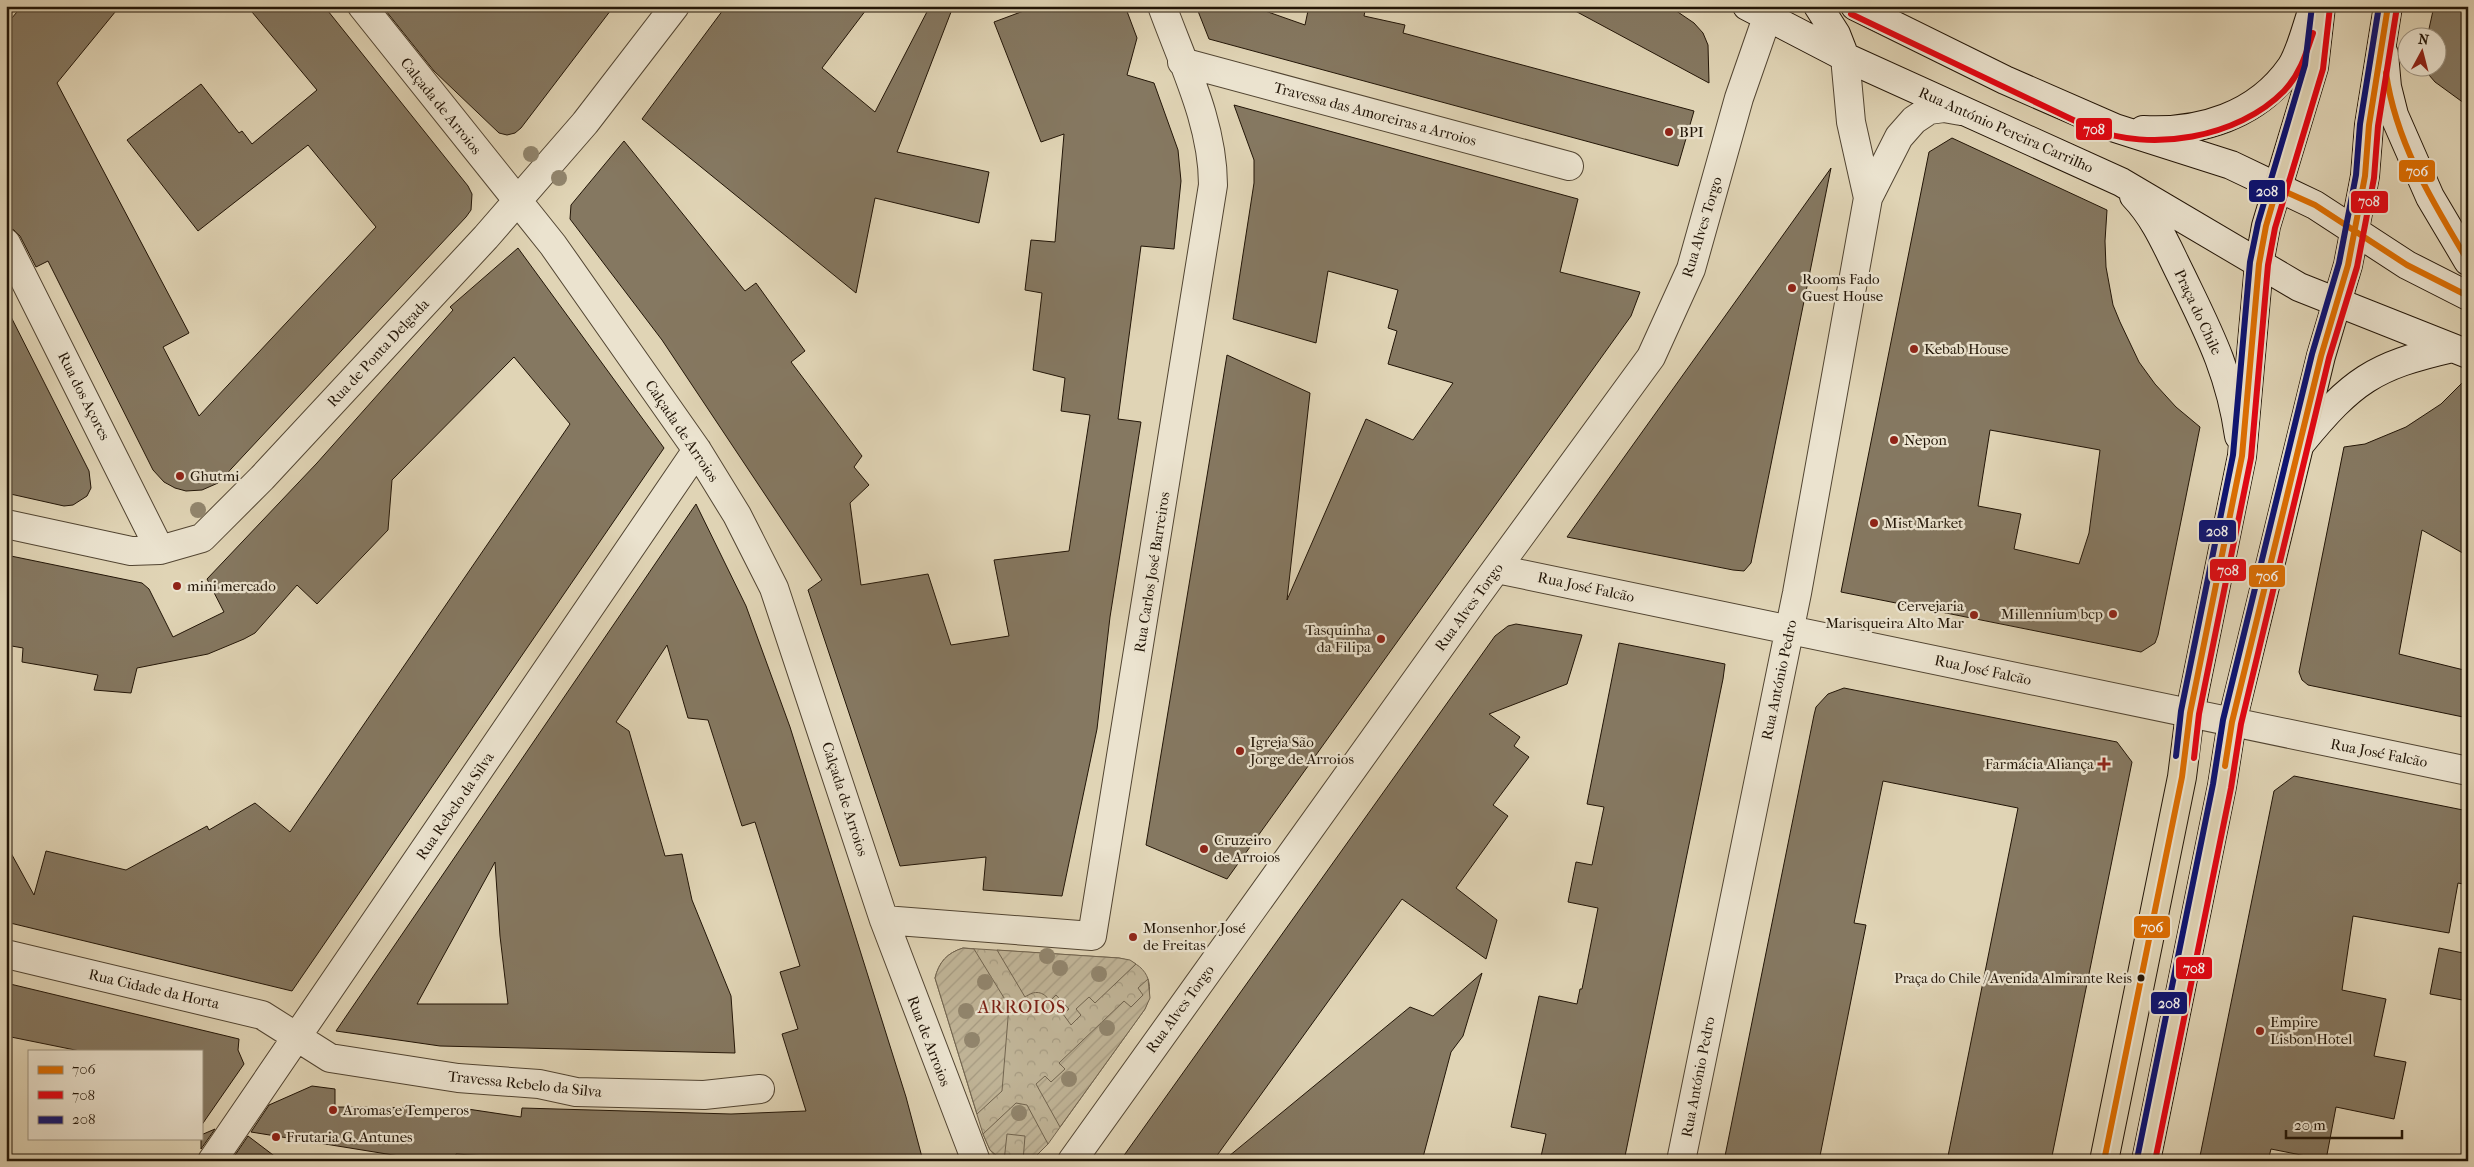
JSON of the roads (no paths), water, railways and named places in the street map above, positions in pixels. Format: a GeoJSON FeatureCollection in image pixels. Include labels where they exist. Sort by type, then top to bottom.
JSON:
{"type":"FeatureCollection","features":[{"type":"Feature","properties":{"kind":"main road"},"geometry":{"type":"LineString","coordinates":[[2104,1161],[2182,777],[2190,713],[2242,456],[2259,264],[2266,226],[2314,66],[2321,6]]}},
{"type":"Feature","properties":{"kind":"main road"},"geometry":{"type":"LineString","coordinates":[[2146,1161],[2222,786],[2232,722],[2321,356],[2338,303],[2354,230],[2365,176],[2369,124],[2388,6]]}},
{"type":"Feature","properties":{"kind":"street","name":"Calçada de Arroios"},"geometry":{"type":"LineString","coordinates":[[362,6],[553,245],[697,450],[737,515],[774,588],[884,920]]}},
{"type":"Feature","properties":{"kind":"street","name":"Rua de Ponta Delgada"},"geometry":{"type":"LineString","coordinates":[[6,524],[131,552],[160,550],[202,538],[276,463],[486,237],[585,123],[675,6]]}},
{"type":"Feature","properties":{"kind":"street","name":"Rua Carlos José Barreiros"},"geometry":{"type":"LineString","coordinates":[[884,920],[1092,936],[1213,185],[1213,165],[1206,126],[1162,6]]}},
{"type":"Feature","properties":{"kind":"street","name":"Rua António Pedro"},"geometry":{"type":"LineString","coordinates":[[1818,6],[1836,34],[1845,57],[1851,122],[1868,198]]}},
{"type":"Feature","properties":{"kind":"street"},"geometry":{"type":"LineString","coordinates":[[1855,6],[2004,80],[2115,128],[2231,165],[2315,205],[2407,265],[2468,296]]}},
{"type":"Feature","properties":{"kind":"street"},"geometry":{"type":"LineString","coordinates":[[2115,128],[2162,131],[2204,126],[2230,116],[2265,97],[2292,66],[2314,6]]}},
{"type":"Feature","properties":{"kind":"street","name":"Rua António Pereira Carrilho"},"geometry":{"type":"LineString","coordinates":[[1761,10],[1845,57],[2121,182],[2299,287],[2460,351]]}},
{"type":"Feature","properties":{"kind":"street","name":"Rua Alves Torgo"},"geometry":{"type":"LineString","coordinates":[[1072,1161],[1651,357],[1691,269],[1739,98],[1761,10]]}},
{"type":"Feature","properties":{"kind":"street"},"geometry":{"type":"LineString","coordinates":[[2382,36],[2387,86],[2394,115],[2430,198],[2468,261]]}},
{"type":"Feature","properties":{"kind":"street","name":"Travessa das Amoreiras a Arroios"},"geometry":{"type":"LineString","coordinates":[[1182,62],[1569,166]]}},
{"type":"Feature","properties":{"kind":"street","name":"Rua António Pedro"},"geometry":{"type":"LineString","coordinates":[[1680,1161],[1788,629],[1797,593],[1868,198],[1899,138],[1914,120],[1929,110],[1944,108],[1961,111]]}},
{"type":"Feature","properties":{"kind":"street","name":"Praça do Chile"},"geometry":{"type":"LineString","coordinates":[[2121,182],[2155,222],[2215,345],[2228,379],[2242,456]]}},
{"type":"Feature","properties":{"kind":"street","name":"Rua dos Açores"},"geometry":{"type":"LineString","coordinates":[[6,243],[160,550]]}},
{"type":"Feature","properties":{"kind":"street"},"geometry":{"type":"LineString","coordinates":[[2300,443],[2331,406],[2369,376],[2408,358],[2460,351]]}},
{"type":"Feature","properties":{"kind":"street","name":"Rua Rebelo da Silva"},"geometry":{"type":"LineString","coordinates":[[212,1161],[697,450]]}},
{"type":"Feature","properties":{"kind":"street","name":"Rua José Falcão"},"geometry":{"type":"LineString","coordinates":[[1497,569],[2468,771]]}},
{"type":"Feature","properties":{"kind":"street","name":"Rua de Arroios"},"geometry":{"type":"LineString","coordinates":[[884,920],[976,1161]]}},
{"type":"Feature","properties":{"kind":"street","name":"Rua Cidade da Horta"},"geometry":{"type":"LineString","coordinates":[[6,954],[262,1015],[297,1037]]}},
{"type":"Feature","properties":{"kind":"street","name":"Travessa Rebelo da Silva"},"geometry":{"type":"LineString","coordinates":[[297,1037],[330,1058],[458,1078],[539,1084],[576,1092],[704,1095],[760,1089]]}},
{"type":"Feature","properties":{"kind":"place","name":"BPI"},"geometry":{"type":"Point","coordinates":[1669,132]}},
{"type":"Feature","properties":{"kind":"place","name":"Rooms Fado Guest House"},"geometry":{"type":"Point","coordinates":[1792,288]}},
{"type":"Feature","properties":{"kind":"place","name":"Kebab House"},"geometry":{"type":"Point","coordinates":[1914,349]}},
{"type":"Feature","properties":{"kind":"place","name":"Nepon"},"geometry":{"type":"Point","coordinates":[1894,440]}},
{"type":"Feature","properties":{"kind":"place","name":"Ghutmi"},"geometry":{"type":"Point","coordinates":[180,476]}},
{"type":"Feature","properties":{"kind":"place","name":"Mist Market"},"geometry":{"type":"Point","coordinates":[1874,523]}},
{"type":"Feature","properties":{"kind":"place","name":"mini mercado"},"geometry":{"type":"Point","coordinates":[177,586]}},
{"type":"Feature","properties":{"kind":"place","name":"Millennium bcp"},"geometry":{"type":"Point","coordinates":[2113,614]}},
{"type":"Feature","properties":{"kind":"place","name":"Cervejaria Marisqueira Alto Mar"},"geometry":{"type":"Point","coordinates":[1974,615]}},
{"type":"Feature","properties":{"kind":"place","name":"Tasquinha da Filipa"},"geometry":{"type":"Point","coordinates":[1381,639]}},
{"type":"Feature","properties":{"kind":"place","name":"Igreja São Jorge de Arroios"},"geometry":{"type":"Point","coordinates":[1240,751]}},
{"type":"Feature","properties":{"kind":"place","name":"Farmácia Aliança"},"geometry":{"type":"Point","coordinates":[2104,764]}},
{"type":"Feature","properties":{"kind":"place","name":"Cruzeiro de Arroios"},"geometry":{"type":"Point","coordinates":[1204,849]}},
{"type":"Feature","properties":{"kind":"place","name":"Monsenhor José de Freitas"},"geometry":{"type":"Point","coordinates":[1133,937]}},
{"type":"Feature","properties":{"kind":"place","name":"Praça do Chile / Avenida Almirante Reis"},"geometry":{"type":"Point","coordinates":[2141,978]}},
{"type":"Feature","properties":{"kind":"place","name":"Empire Lisbon Hotel"},"geometry":{"type":"Point","coordinates":[2260,1031]}},
{"type":"Feature","properties":{"kind":"place","name":"Aromas e Temperos"},"geometry":{"type":"Point","coordinates":[333,1110]}},
{"type":"Feature","properties":{"kind":"place","name":"Frutaria G. Antunes"},"geometry":{"type":"Point","coordinates":[276,1137]}},
{"type":"Feature","properties":{"kind":"district","name":"ARROIOS"},"geometry":{"type":"Point","coordinates":[1022,1007]}}]}
